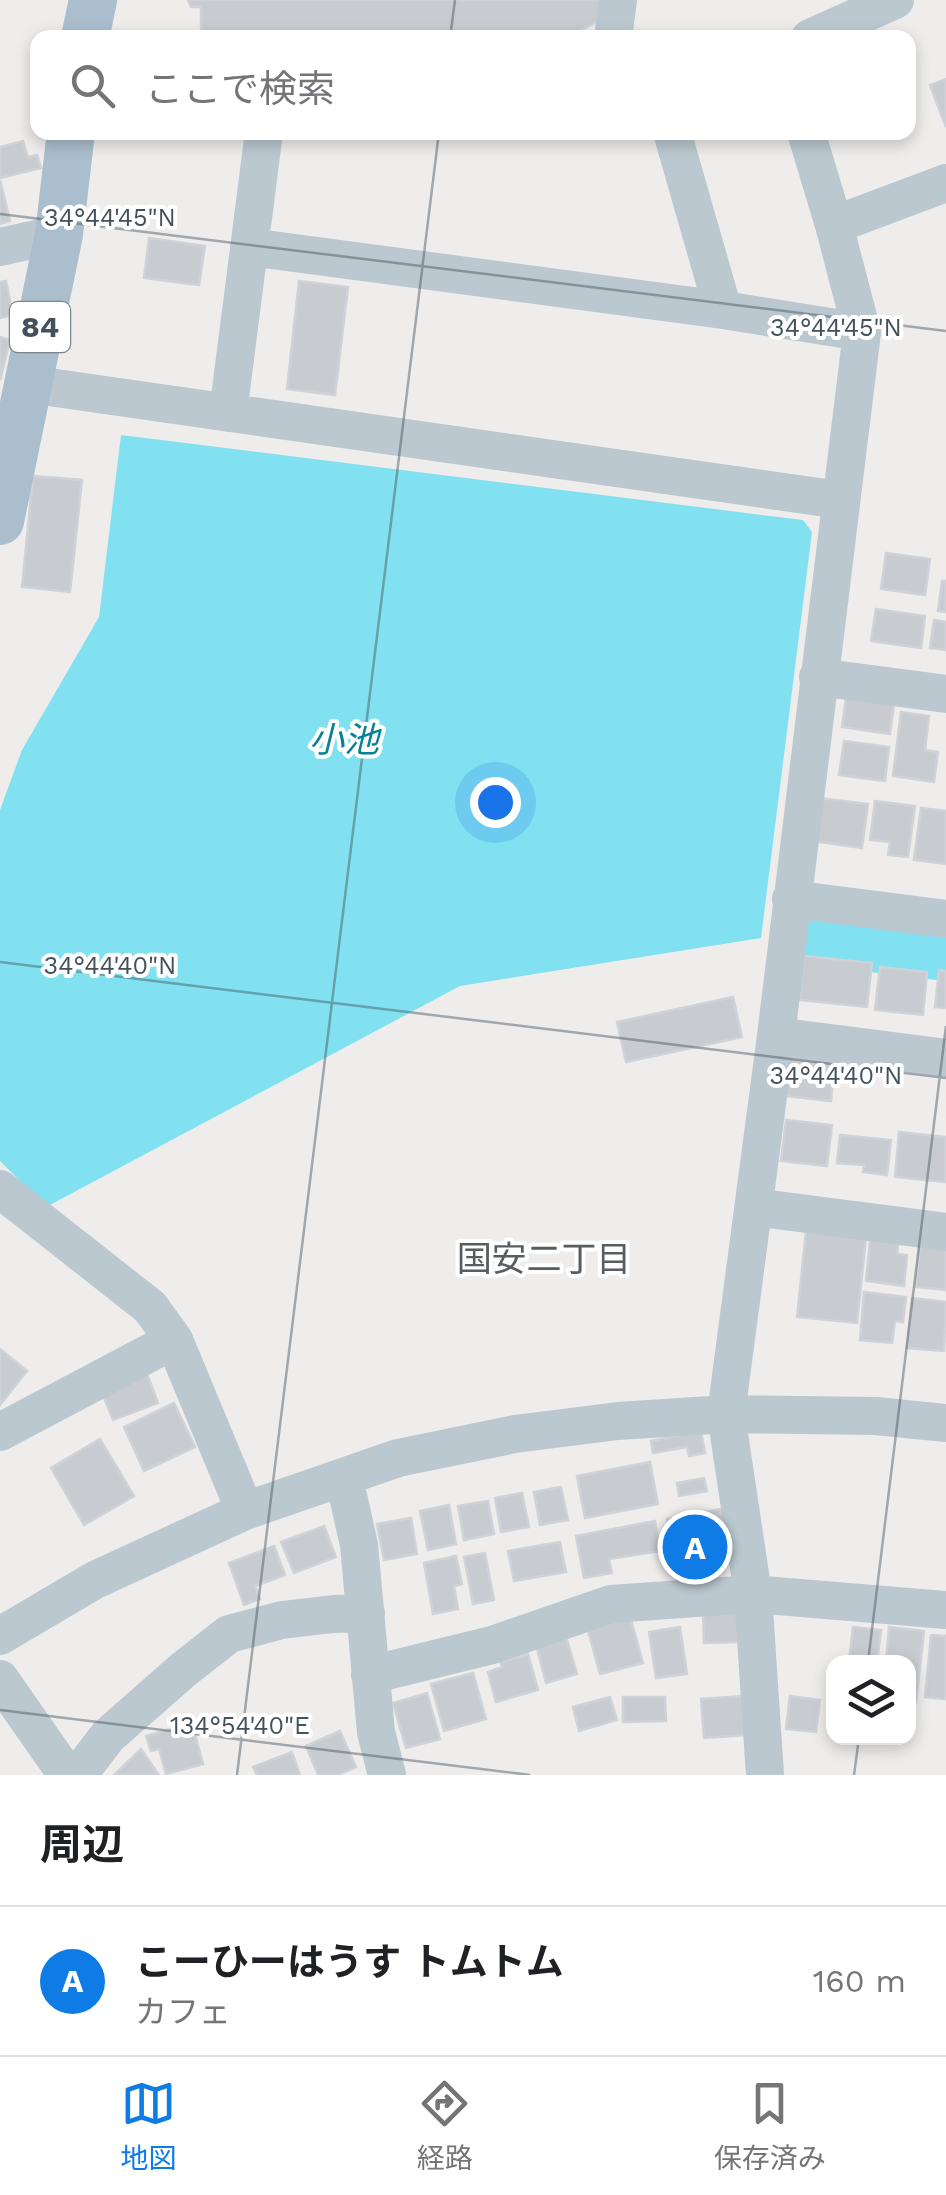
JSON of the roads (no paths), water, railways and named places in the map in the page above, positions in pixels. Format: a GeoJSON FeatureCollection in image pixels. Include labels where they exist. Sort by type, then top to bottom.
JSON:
{"type":"FeatureCollection","features":[{"type":"Feature","properties":{"kind":"main road"},"geometry":{"type":"LineString","coordinates":[[87,30],[93,0]]}},
{"type":"Feature","properties":{"kind":"main road","name":"84"},"geometry":{"type":"LineString","coordinates":[[0,521],[59,234],[70,140]]}},
{"type":"Feature","properties":{"kind":"street"},"geometry":{"type":"LineString","coordinates":[[614,30],[618,0]]}},
{"type":"Feature","properties":{"kind":"street"},"geometry":{"type":"LineString","coordinates":[[828,30],[895,0]]}},
{"type":"Feature","properties":{"kind":"street"},"geometry":{"type":"LineString","coordinates":[[228,413],[263,140]]}},
{"type":"Feature","properties":{"kind":"street"},"geometry":{"type":"LineString","coordinates":[[674,140],[723,310]]}},
{"type":"Feature","properties":{"kind":"street"},"geometry":{"type":"LineString","coordinates":[[765,1775],[753,1594],[726,1414],[862,332],[808,140]]}},
{"type":"Feature","properties":{"kind":"street"},"geometry":{"type":"LineString","coordinates":[[834,225],[946,183]]}},
{"type":"Feature","properties":{"kind":"street"},"geometry":{"type":"LineString","coordinates":[[0,246],[59,234]]}},
{"type":"Feature","properties":{"kind":"street"},"geometry":{"type":"LineString","coordinates":[[249,247],[862,332]]}},
{"type":"Feature","properties":{"kind":"street"},"geometry":{"type":"LineString","coordinates":[[28,384],[840,500]]}},
{"type":"Feature","properties":{"kind":"street"},"geometry":{"type":"LineString","coordinates":[[818,677],[946,694]]}},
{"type":"Feature","properties":{"kind":"street"},"geometry":{"type":"LineString","coordinates":[[791,899],[946,918]]}},
{"type":"Feature","properties":{"kind":"street"},"geometry":{"type":"LineString","coordinates":[[776,1036],[946,1058]]}},
{"type":"Feature","properties":{"kind":"street"},"geometry":{"type":"LineString","coordinates":[[4,1202],[150,1306],[174,1340],[245,1512]]}},
{"type":"Feature","properties":{"kind":"street"},"geometry":{"type":"LineString","coordinates":[[754,1207],[946,1232]]}},
{"type":"Feature","properties":{"kind":"street"},"geometry":{"type":"LineString","coordinates":[[0,1432],[174,1340]]}},
{"type":"Feature","properties":{"kind":"street"},"geometry":{"type":"LineString","coordinates":[[0,1636],[95,1580],[245,1512],[398,1458],[515,1434],[618,1420],[726,1414],[876,1416],[946,1423]]}},
{"type":"Feature","properties":{"kind":"street"},"geometry":{"type":"LineString","coordinates":[[344,1478],[359,1546],[376,1732],[388,1775]]}},
{"type":"Feature","properties":{"kind":"street"},"geometry":{"type":"LineString","coordinates":[[370,1676],[492,1645],[612,1604],[753,1594],[946,1610]]}},
{"type":"Feature","properties":{"kind":"street"},"geometry":{"type":"LineString","coordinates":[[78,1775],[108,1736],[229,1634],[282,1620],[366,1613]]}},
{"type":"Feature","properties":{"kind":"street"},"geometry":{"type":"LineString","coordinates":[[0,1679],[68,1775]]}},
{"type":"Feature","properties":{"kind":"water","name":"小池"},"geometry":{"type":"Polygon","coordinates":[[[121,435],[803,520],[812,532],[761,938],[460,986],[46,1207],[0,1161],[0,810],[22,750],[99,617],[121,435]]]}},
{"type":"Feature","properties":{"kind":"waterway","name":"小池"},"geometry":{"type":"LineString","coordinates":[[821,937],[946,952]]}},
{"type":"Feature","properties":{"kind":"place","name":"こーひーはうす トムトム"},"geometry":{"type":"Point","coordinates":[695,1547]}},
{"type":"Feature","properties":{"kind":"district","name":"国安二丁目"},"geometry":{"type":"Point","coordinates":[544,1259]}}]}
